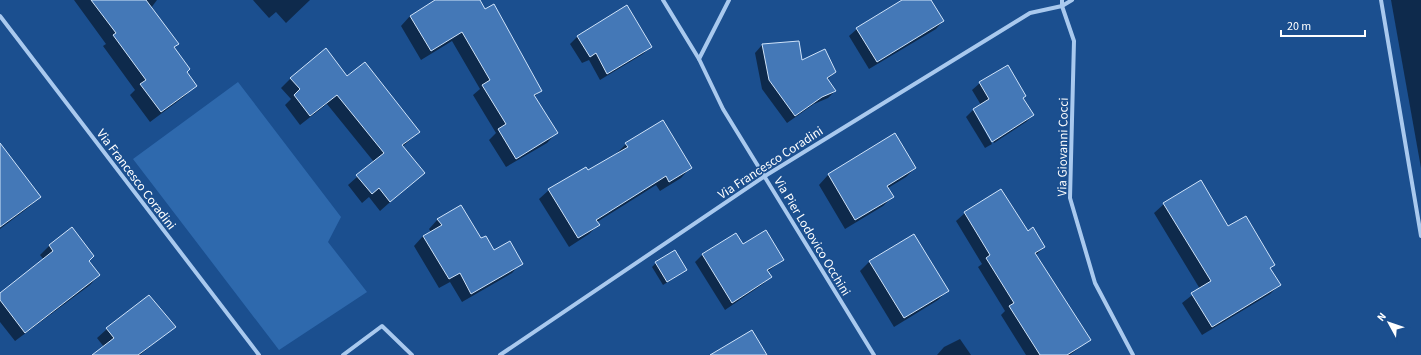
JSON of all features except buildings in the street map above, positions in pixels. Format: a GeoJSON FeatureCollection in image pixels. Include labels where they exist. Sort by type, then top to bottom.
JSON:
{"type":"FeatureCollection","features":[{"type":"Feature","properties":{"kind":"street","name":"Via Pier Lodovico Occhini"},"geometry":{"type":"LineString","coordinates":[[663,0],[699,59],[723,109],[874,355]]}},
{"type":"Feature","properties":{"kind":"street"},"geometry":{"type":"LineString","coordinates":[[699,59],[729,0]]}},
{"type":"Feature","properties":{"kind":"street","name":"Via Giovanni Cocci"},"geometry":{"type":"LineString","coordinates":[[1062,0],[1062,6],[1074,40],[1070,198],[1095,282],[1133,355]]}},
{"type":"Feature","properties":{"kind":"street","name":"Via Francesco Coradini"},"geometry":{"type":"LineString","coordinates":[[500,355],[765,176],[1030,13],[1062,6],[1072,0]]}},
{"type":"Feature","properties":{"kind":"street"},"geometry":{"type":"LineString","coordinates":[[1381,0],[1421,236]]}},
{"type":"Feature","properties":{"kind":"street","name":"Via Francesco Coradini"},"geometry":{"type":"LineString","coordinates":[[0,16],[259,355]]}},
{"type":"Feature","properties":{"kind":"street"},"geometry":{"type":"LineString","coordinates":[[343,355],[382,326],[412,355]]}},
{"type":"Feature","properties":{"kind":"shaded area"},"geometry":{"type":"Polygon","coordinates":[[[238,82],[341,217],[328,242],[367,292],[279,350],[133,159],[238,82]]]}}]}
